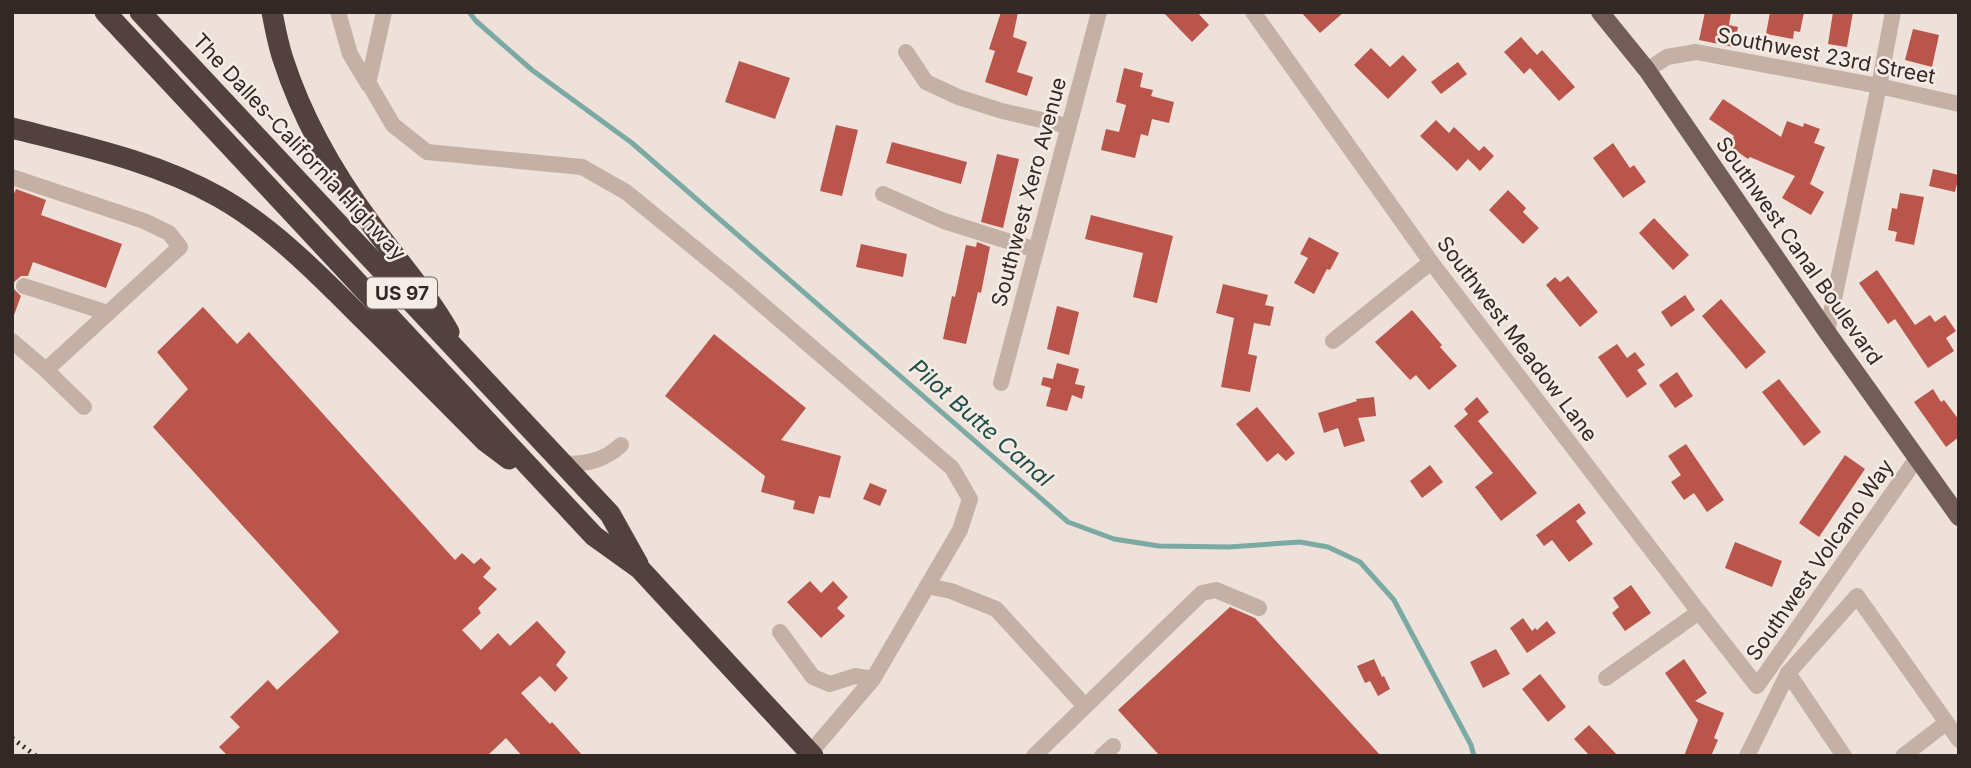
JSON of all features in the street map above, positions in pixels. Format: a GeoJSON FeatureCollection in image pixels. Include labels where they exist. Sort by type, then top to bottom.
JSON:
{"type":"FeatureCollection","features":[{"type":"Feature","properties":{"kind":"highway","name":"The Dalles-California Highway"},"geometry":{"type":"LineString","coordinates":[[105,12],[594,536],[640,569],[811,754]]}},
{"type":"Feature","properties":{"kind":"highway","name":"The Dalles-California Highway"},"geometry":{"type":"LineString","coordinates":[[140,12],[610,513],[640,569]]}},
{"type":"Feature","properties":{"kind":"highway"},"geometry":{"type":"LineString","coordinates":[[272,12],[283,59],[309,122],[337,175],[433,304],[468,364]]}},
{"type":"Feature","properties":{"kind":"highway"},"geometry":{"type":"LineString","coordinates":[[12,128],[107,152],[167,171],[231,204],[263,227],[328,284],[485,442],[549,487]]}},
{"type":"Feature","properties":{"kind":"main road","name":"Southwest Canal Boulevard"},"geometry":{"type":"LineString","coordinates":[[1600,12],[1647,70],[1959,517]]}},
{"type":"Feature","properties":{"kind":"street"},"geometry":{"type":"LineString","coordinates":[[338,12],[350,54],[393,125],[427,152],[582,167],[626,192],[736,282],[952,468],[970,499],[960,530],[869,684],[811,754]]}},
{"type":"Feature","properties":{"kind":"street"},"geometry":{"type":"LineString","coordinates":[[368,82],[384,12]]}},
{"type":"Feature","properties":{"kind":"street","name":"Southwest Xero Avenue"},"geometry":{"type":"LineString","coordinates":[[1001,383],[1099,12]]}},
{"type":"Feature","properties":{"kind":"street","name":"Southwest Meadow Lane"},"geometry":{"type":"LineString","coordinates":[[1253,12],[1431,262],[1757,686]]}},
{"type":"Feature","properties":{"kind":"street"},"geometry":{"type":"LineString","coordinates":[[1828,332],[1893,12]]}},
{"type":"Feature","properties":{"kind":"street"},"geometry":{"type":"LineString","coordinates":[[906,52],[926,82],[936,87],[1002,111],[1068,126]]}},
{"type":"Feature","properties":{"kind":"street","name":"Southwest 23rd Street"},"geometry":{"type":"LineString","coordinates":[[1647,70],[1667,57],[1696,52],[1879,86],[1959,104]]}},
{"type":"Feature","properties":{"kind":"street"},"geometry":{"type":"LineString","coordinates":[[12,177],[144,222],[169,233],[180,247],[46,370]]}},
{"type":"Feature","properties":{"kind":"street"},"geometry":{"type":"LineString","coordinates":[[883,194],[944,220],[1036,250]]}},
{"type":"Feature","properties":{"kind":"street"},"geometry":{"type":"LineString","coordinates":[[1333,341],[1431,262]]}},
{"type":"Feature","properties":{"kind":"street"},"geometry":{"type":"LineString","coordinates":[[24,286],[108,313]]}},
{"type":"Feature","properties":{"kind":"street"},"geometry":{"type":"LineString","coordinates":[[12,341],[84,407]]}},
{"type":"Feature","properties":{"kind":"street"},"geometry":{"type":"LineString","coordinates":[[564,464],[583,464],[610,455],[621,445]]}},
{"type":"Feature","properties":{"kind":"street","name":"Southwest Volcano Way"},"geometry":{"type":"LineString","coordinates":[[1757,686],[1917,458]]}},
{"type":"Feature","properties":{"kind":"street"},"geometry":{"type":"LineString","coordinates":[[927,586],[951,591],[996,609],[1085,706]]}},
{"type":"Feature","properties":{"kind":"street"},"geometry":{"type":"LineString","coordinates":[[1034,756],[1202,593],[1216,590],[1259,608]]}},
{"type":"Feature","properties":{"kind":"street"},"geometry":{"type":"LineString","coordinates":[[1746,756],[1788,673],[1857,596],[1959,740]]}},
{"type":"Feature","properties":{"kind":"street"},"geometry":{"type":"LineString","coordinates":[[1606,678],[1699,612]]}},
{"type":"Feature","properties":{"kind":"street"},"geometry":{"type":"LineString","coordinates":[[780,632],[813,677],[830,684],[855,676],[867,677],[869,684]]}},
{"type":"Feature","properties":{"kind":"street"},"geometry":{"type":"LineString","coordinates":[[1788,673],[1844,756]]}},
{"type":"Feature","properties":{"kind":"street"},"geometry":{"type":"LineString","coordinates":[[1903,756],[1946,723]]}},
{"type":"Feature","properties":{"kind":"building"},"geometry":{"type":"Polygon","coordinates":[[[1001,12],[1018,12],[1013,37],[1027,42],[1017,72],[1033,77],[1027,96],[985,82],[995,51],[989,49],[1001,12]]]}},
{"type":"Feature","properties":{"kind":"building"},"geometry":{"type":"Polygon","coordinates":[[[1163,12],[1197,12],[1209,25],[1192,42],[1163,12]]]}},
{"type":"Feature","properties":{"kind":"building"},"geometry":{"type":"Polygon","coordinates":[[[1301,12],[1344,12],[1320,33],[1301,12]]]}},
{"type":"Feature","properties":{"kind":"building"},"geometry":{"type":"Polygon","coordinates":[[[1705,12],[1731,12],[1729,25],[1738,27],[1734,47],[1699,40],[1705,12]]]}},
{"type":"Feature","properties":{"kind":"building"},"geometry":{"type":"Polygon","coordinates":[[[1770,12],[1804,12],[1800,32],[1794,31],[1793,39],[1766,34],[1770,12]]]}},
{"type":"Feature","properties":{"kind":"building"},"geometry":{"type":"Polygon","coordinates":[[[1833,12],[1853,12],[1847,47],[1828,44],[1833,12]]]}},
{"type":"Feature","properties":{"kind":"building"},"geometry":{"type":"Polygon","coordinates":[[[1913,29],[1939,35],[1932,67],[1905,60],[1913,29]]]}},
{"type":"Feature","properties":{"kind":"building"},"geometry":{"type":"Polygon","coordinates":[[[1521,37],[1537,55],[1542,50],[1575,87],[1559,101],[1530,68],[1524,74],[1504,52],[1521,37]]]}},
{"type":"Feature","properties":{"kind":"building"},"geometry":{"type":"Polygon","coordinates":[[[1371,48],[1390,67],[1403,55],[1417,70],[1388,99],[1354,65],[1371,48]]]}},
{"type":"Feature","properties":{"kind":"building"},"geometry":{"type":"Polygon","coordinates":[[[739,61],[790,78],[775,119],[725,102],[739,61]]]}},
{"type":"Feature","properties":{"kind":"building"},"geometry":{"type":"Polygon","coordinates":[[[1458,62],[1467,74],[1441,94],[1431,82],[1458,62]]]}},
{"type":"Feature","properties":{"kind":"building"},"geometry":{"type":"Polygon","coordinates":[[[1124,68],[1143,73],[1140,87],[1153,90],[1151,96],[1174,102],[1169,123],[1152,119],[1148,136],[1141,134],[1135,158],[1101,150],[1106,129],[1119,132],[1126,105],[1116,102],[1124,68]]]}},
{"type":"Feature","properties":{"kind":"building"},"geometry":{"type":"Polygon","coordinates":[[[1723,99],[1781,137],[1787,121],[1820,129],[1814,143],[1825,147],[1810,184],[1824,192],[1811,215],[1782,198],[1795,176],[1750,157],[1748,159],[1728,145],[1734,136],[1709,119],[1723,99]]]}},
{"type":"Feature","properties":{"kind":"building"},"geometry":{"type":"Polygon","coordinates":[[[1436,120],[1449,133],[1454,127],[1479,151],[1484,146],[1494,156],[1480,171],[1468,159],[1457,171],[1420,136],[1436,120]]]}},
{"type":"Feature","properties":{"kind":"building"},"geometry":{"type":"Polygon","coordinates":[[[836,125],[858,130],[842,196],[820,191],[836,125]]]}},
{"type":"Feature","properties":{"kind":"building"},"geometry":{"type":"Polygon","coordinates":[[[892,142],[967,162],[961,184],[886,163],[892,142]]]}},
{"type":"Feature","properties":{"kind":"building"},"geometry":{"type":"Polygon","coordinates":[[[1613,143],[1630,168],[1634,165],[1646,182],[1623,198],[1593,158],[1613,143]]]}},
{"type":"Feature","properties":{"kind":"building"},"geometry":{"type":"Polygon","coordinates":[[[997,154],[1019,159],[1003,228],[981,222],[997,154]]]}},
{"type":"Feature","properties":{"kind":"building"},"geometry":{"type":"Polygon","coordinates":[[[1933,169],[1959,175],[1955,192],[1929,186],[1933,169]]]}},
{"type":"Feature","properties":{"kind":"building"},"geometry":{"type":"Polygon","coordinates":[[[16,189],[46,200],[41,215],[122,244],[106,288],[33,262],[28,276],[21,276],[14,282],[14,289],[21,296],[14,315],[12,314],[12,198],[16,189]]]}},
{"type":"Feature","properties":{"kind":"building"},"geometry":{"type":"Polygon","coordinates":[[[1508,190],[1526,208],[1523,212],[1539,228],[1523,244],[1489,210],[1508,190]]]}},
{"type":"Feature","properties":{"kind":"building"},"geometry":{"type":"Polygon","coordinates":[[[1900,193],[1924,197],[1914,245],[1895,241],[1897,232],[1888,230],[1892,208],[1897,209],[1900,193]]]}},
{"type":"Feature","properties":{"kind":"building"},"geometry":{"type":"Polygon","coordinates":[[[1091,215],[1173,236],[1157,303],[1133,297],[1143,253],[1085,239],[1091,215]]]}},
{"type":"Feature","properties":{"kind":"building"},"geometry":{"type":"Polygon","coordinates":[[[1654,218],[1689,255],[1673,270],[1639,233],[1654,218]]]}},
{"type":"Feature","properties":{"kind":"building"},"geometry":{"type":"Polygon","coordinates":[[[1309,237],[1339,253],[1314,294],[1294,283],[1308,258],[1300,254],[1309,237]]]}},
{"type":"Feature","properties":{"kind":"building"},"geometry":{"type":"Polygon","coordinates":[[[977,242],[990,247],[981,293],[978,292],[966,344],[943,339],[966,245],[976,247],[977,242]]]}},
{"type":"Feature","properties":{"kind":"building"},"geometry":{"type":"Polygon","coordinates":[[[861,244],[907,254],[903,277],[856,267],[861,244]]]}},
{"type":"Feature","properties":{"kind":"building"},"geometry":{"type":"Polygon","coordinates":[[[1877,270],[1915,325],[1930,315],[1935,322],[1945,315],[1956,331],[1946,338],[1954,351],[1928,368],[1895,319],[1888,324],[1859,283],[1877,270]]]}},
{"type":"Feature","properties":{"kind":"building"},"geometry":{"type":"Polygon","coordinates":[[[1568,276],[1598,312],[1580,327],[1546,285],[1555,277],[1560,282],[1568,276]]]}},
{"type":"Feature","properties":{"kind":"building"},"geometry":{"type":"Polygon","coordinates":[[[1223,284],[1268,295],[1265,305],[1274,307],[1270,326],[1254,323],[1248,354],[1257,356],[1250,392],[1221,387],[1234,318],[1216,313],[1223,284]]]}},
{"type":"Feature","properties":{"kind":"building"},"geometry":{"type":"Polygon","coordinates":[[[1685,295],[1695,310],[1671,327],[1661,312],[1685,295]]]}},
{"type":"Feature","properties":{"kind":"building"},"geometry":{"type":"Polygon","coordinates":[[[1721,299],[1766,352],[1746,369],[1702,316],[1721,299]]]}},
{"type":"Feature","properties":{"kind":"building"},"geometry":{"type":"Polygon","coordinates":[[[1057,306],[1079,312],[1069,355],[1047,349],[1057,306]]]}},
{"type":"Feature","properties":{"kind":"building"},"geometry":{"type":"Polygon","coordinates":[[[203,307],[237,344],[249,332],[455,560],[462,553],[474,564],[481,558],[491,568],[483,577],[497,589],[478,608],[481,613],[462,630],[481,650],[498,633],[510,646],[537,621],[566,652],[556,665],[568,678],[555,692],[540,676],[521,693],[583,756],[522,756],[506,738],[487,756],[228,756],[219,747],[240,727],[230,717],[268,680],[277,690],[339,632],[153,427],[188,389],[157,352],[203,307]]]}},
{"type":"Feature","properties":{"kind":"building"},"geometry":{"type":"Polygon","coordinates":[[[1412,310],[1457,366],[1429,390],[1416,375],[1410,380],[1375,342],[1412,310]]]}},
{"type":"Feature","properties":{"kind":"building"},"geometry":{"type":"Polygon","coordinates":[[[714,334],[806,408],[781,440],[841,456],[830,498],[819,496],[814,514],[793,509],[795,501],[761,492],[765,476],[665,396],[714,334]]]}},
{"type":"Feature","properties":{"kind":"building"},"geometry":{"type":"Polygon","coordinates":[[[1617,344],[1627,358],[1635,352],[1645,365],[1637,370],[1647,384],[1627,398],[1598,357],[1617,344]]]}},
{"type":"Feature","properties":{"kind":"building"},"geometry":{"type":"Polygon","coordinates":[[[1057,363],[1079,369],[1075,384],[1085,386],[1082,399],[1072,395],[1067,411],[1046,406],[1051,388],[1041,385],[1043,377],[1053,379],[1057,363]]]}},
{"type":"Feature","properties":{"kind":"building"},"geometry":{"type":"Polygon","coordinates":[[[1677,372],[1693,396],[1675,408],[1659,385],[1677,372]]]}},
{"type":"Feature","properties":{"kind":"building"},"geometry":{"type":"Polygon","coordinates":[[[1779,379],[1821,432],[1804,446],[1762,392],[1779,379]]]}},
{"type":"Feature","properties":{"kind":"building"},"geometry":{"type":"Polygon","coordinates":[[[1933,389],[1941,402],[1944,400],[1959,420],[1959,437],[1946,447],[1914,402],[1933,389]]]}},
{"type":"Feature","properties":{"kind":"building"},"geometry":{"type":"Polygon","coordinates":[[[1374,397],[1376,416],[1358,418],[1365,441],[1344,447],[1338,428],[1324,433],[1318,413],[1357,401],[1356,399],[1374,397]]]}},
{"type":"Feature","properties":{"kind":"building"},"geometry":{"type":"Polygon","coordinates":[[[1477,397],[1489,412],[1478,421],[1537,493],[1501,521],[1475,487],[1493,473],[1454,426],[1468,414],[1464,409],[1477,397]]]}},
{"type":"Feature","properties":{"kind":"building"},"geometry":{"type":"Polygon","coordinates":[[[1257,407],[1295,453],[1286,461],[1278,453],[1267,462],[1236,424],[1257,407]]]}},
{"type":"Feature","properties":{"kind":"building"},"geometry":{"type":"Polygon","coordinates":[[[1686,444],[1724,500],[1707,512],[1694,493],[1684,500],[1671,482],[1681,475],[1668,456],[1686,444]]]}},
{"type":"Feature","properties":{"kind":"building"},"geometry":{"type":"Polygon","coordinates":[[[1845,455],[1865,469],[1819,537],[1799,523],[1845,455]]]}},
{"type":"Feature","properties":{"kind":"building"},"geometry":{"type":"Polygon","coordinates":[[[1430,465],[1443,482],[1422,498],[1410,481],[1430,465]]]}},
{"type":"Feature","properties":{"kind":"building"},"geometry":{"type":"Polygon","coordinates":[[[870,483],[887,490],[880,506],[863,499],[870,483]]]}},
{"type":"Feature","properties":{"kind":"building"},"geometry":{"type":"Polygon","coordinates":[[[1579,503],[1586,513],[1576,521],[1593,544],[1569,562],[1552,540],[1544,546],[1536,535],[1579,503]]]}},
{"type":"Feature","properties":{"kind":"building"},"geometry":{"type":"Polygon","coordinates":[[[1735,542],[1782,561],[1772,587],[1725,568],[1735,542]]]}},
{"type":"Feature","properties":{"kind":"building"},"geometry":{"type":"Polygon","coordinates":[[[810,581],[821,593],[833,581],[848,597],[837,608],[845,616],[821,638],[787,602],[810,581]]]}},
{"type":"Feature","properties":{"kind":"building"},"geometry":{"type":"Polygon","coordinates":[[[1631,585],[1651,613],[1625,631],[1612,613],[1619,607],[1613,598],[1631,585]]]}},
{"type":"Feature","properties":{"kind":"building"},"geometry":{"type":"Polygon","coordinates":[[[1230,607],[1255,618],[1381,756],[1160,756],[1118,710],[1230,607]]]}},
{"type":"Feature","properties":{"kind":"building"},"geometry":{"type":"Polygon","coordinates":[[[1523,618],[1532,631],[1547,621],[1556,633],[1527,653],[1510,628],[1523,618]]]}},
{"type":"Feature","properties":{"kind":"building"},"geometry":{"type":"Polygon","coordinates":[[[1496,649],[1510,674],[1483,688],[1470,662],[1496,649]]]}},
{"type":"Feature","properties":{"kind":"building"},"geometry":{"type":"Polygon","coordinates":[[[1374,659],[1390,689],[1378,696],[1370,681],[1365,683],[1357,666],[1374,659]]]}},
{"type":"Feature","properties":{"kind":"building"},"geometry":{"type":"Polygon","coordinates":[[[1684,659],[1707,693],[1695,701],[1724,713],[1714,738],[1718,740],[1711,756],[1684,756],[1698,720],[1665,673],[1684,659]]]}},
{"type":"Feature","properties":{"kind":"building"},"geometry":{"type":"Polygon","coordinates":[[[1540,674],[1566,707],[1548,722],[1522,689],[1540,674]]]}},
{"type":"Feature","properties":{"kind":"building"},"geometry":{"type":"Polygon","coordinates":[[[1589,725],[1618,756],[1590,756],[1574,739],[1589,725]]]}},
{"type":"Feature","properties":{"kind":"waterway","name":"Pilot Butte Canal"},"geometry":{"type":"LineString","coordinates":[[469,12],[532,70],[632,143],[1068,522],[1114,539],[1159,546],[1229,547],[1300,542],[1328,547],[1360,562],[1394,600],[1471,745],[1474,756]]}},
{"type":"Feature","properties":{"kind":"railway"},"geometry":{"type":"LineString","coordinates":[[12,738],[36,756]]}}]}
